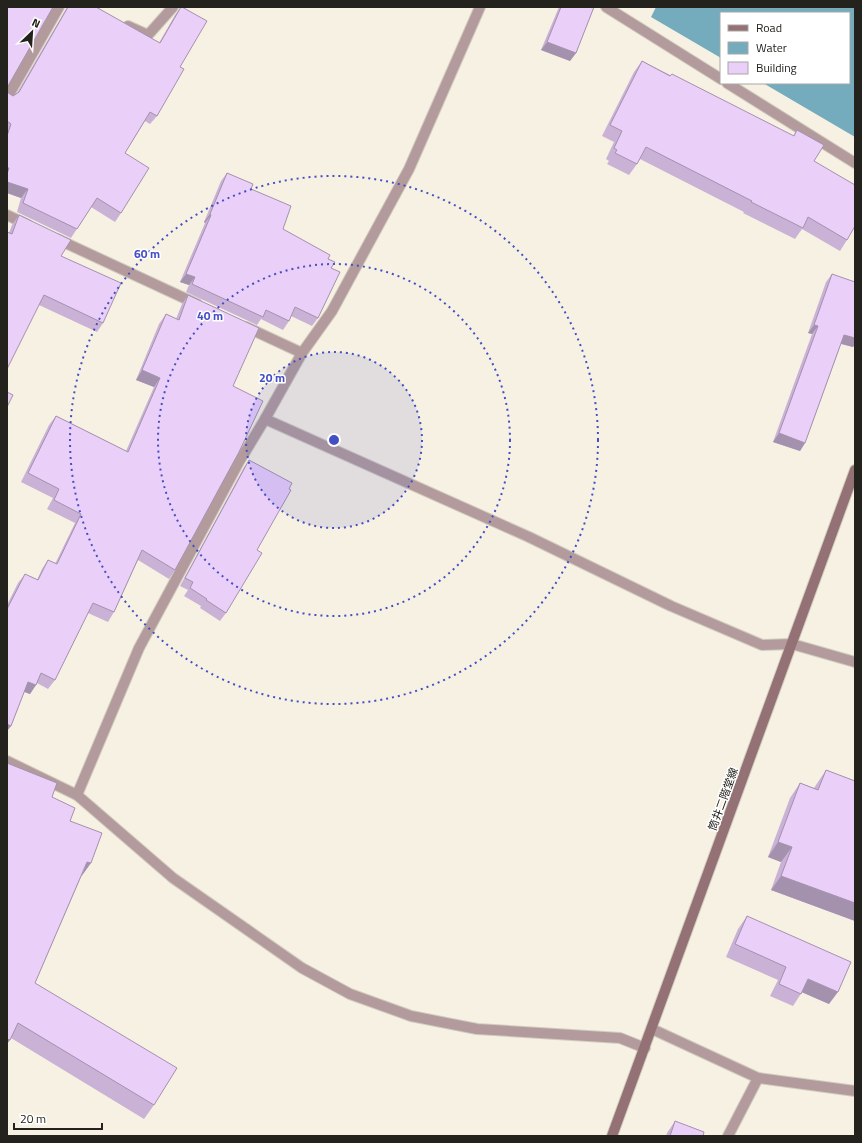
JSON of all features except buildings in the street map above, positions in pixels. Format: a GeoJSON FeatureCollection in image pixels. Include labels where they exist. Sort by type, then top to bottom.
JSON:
{"type":"FeatureCollection","features":[{"type":"Feature","properties":{"kind":"main road","name":"筒井二階堂線"},"geometry":{"type":"LineString","coordinates":[[612,1136],[855,470]]}},
{"type":"Feature","properties":{"kind":"street"},"geometry":{"type":"LineString","coordinates":[[7,98],[59,7]]}},
{"type":"Feature","properties":{"kind":"street"},"geometry":{"type":"LineString","coordinates":[[122,23],[148,35],[173,7]]}},
{"type":"Feature","properties":{"kind":"street"},"geometry":{"type":"LineString","coordinates":[[77,795],[139,648],[239,462],[302,353],[332,311],[408,169],[480,7]]}},
{"type":"Feature","properties":{"kind":"street"},"geometry":{"type":"LineString","coordinates":[[606,7],[720,78]]}},
{"type":"Feature","properties":{"kind":"street"},"geometry":{"type":"LineString","coordinates":[[729,84],[855,163]]}},
{"type":"Feature","properties":{"kind":"street"},"geometry":{"type":"LineString","coordinates":[[7,215],[36,228]]}},
{"type":"Feature","properties":{"kind":"street"},"geometry":{"type":"LineString","coordinates":[[50,235],[208,309]]}},
{"type":"Feature","properties":{"kind":"street"},"geometry":{"type":"LineString","coordinates":[[237,323],[302,353]]}},
{"type":"Feature","properties":{"kind":"street"},"geometry":{"type":"LineString","coordinates":[[265,419],[529,537],[671,606],[762,645],[792,644],[855,662]]}},
{"type":"Feature","properties":{"kind":"street"},"geometry":{"type":"LineString","coordinates":[[7,761],[77,795],[173,878],[302,968],[350,994],[411,1016],[477,1029],[620,1038],[644,1048]]}},
{"type":"Feature","properties":{"kind":"street"},"geometry":{"type":"LineString","coordinates":[[652,1029],[758,1078],[855,1091]]}},
{"type":"Feature","properties":{"kind":"street"},"geometry":{"type":"LineString","coordinates":[[728,1136],[758,1078]]}},
{"type":"Feature","properties":{"kind":"water"},"geometry":{"type":"Polygon","coordinates":[[[656,7],[855,7],[855,137],[765,84],[850,84],[850,12],[720,12],[720,57],[651,17],[656,7]]]}}]}
